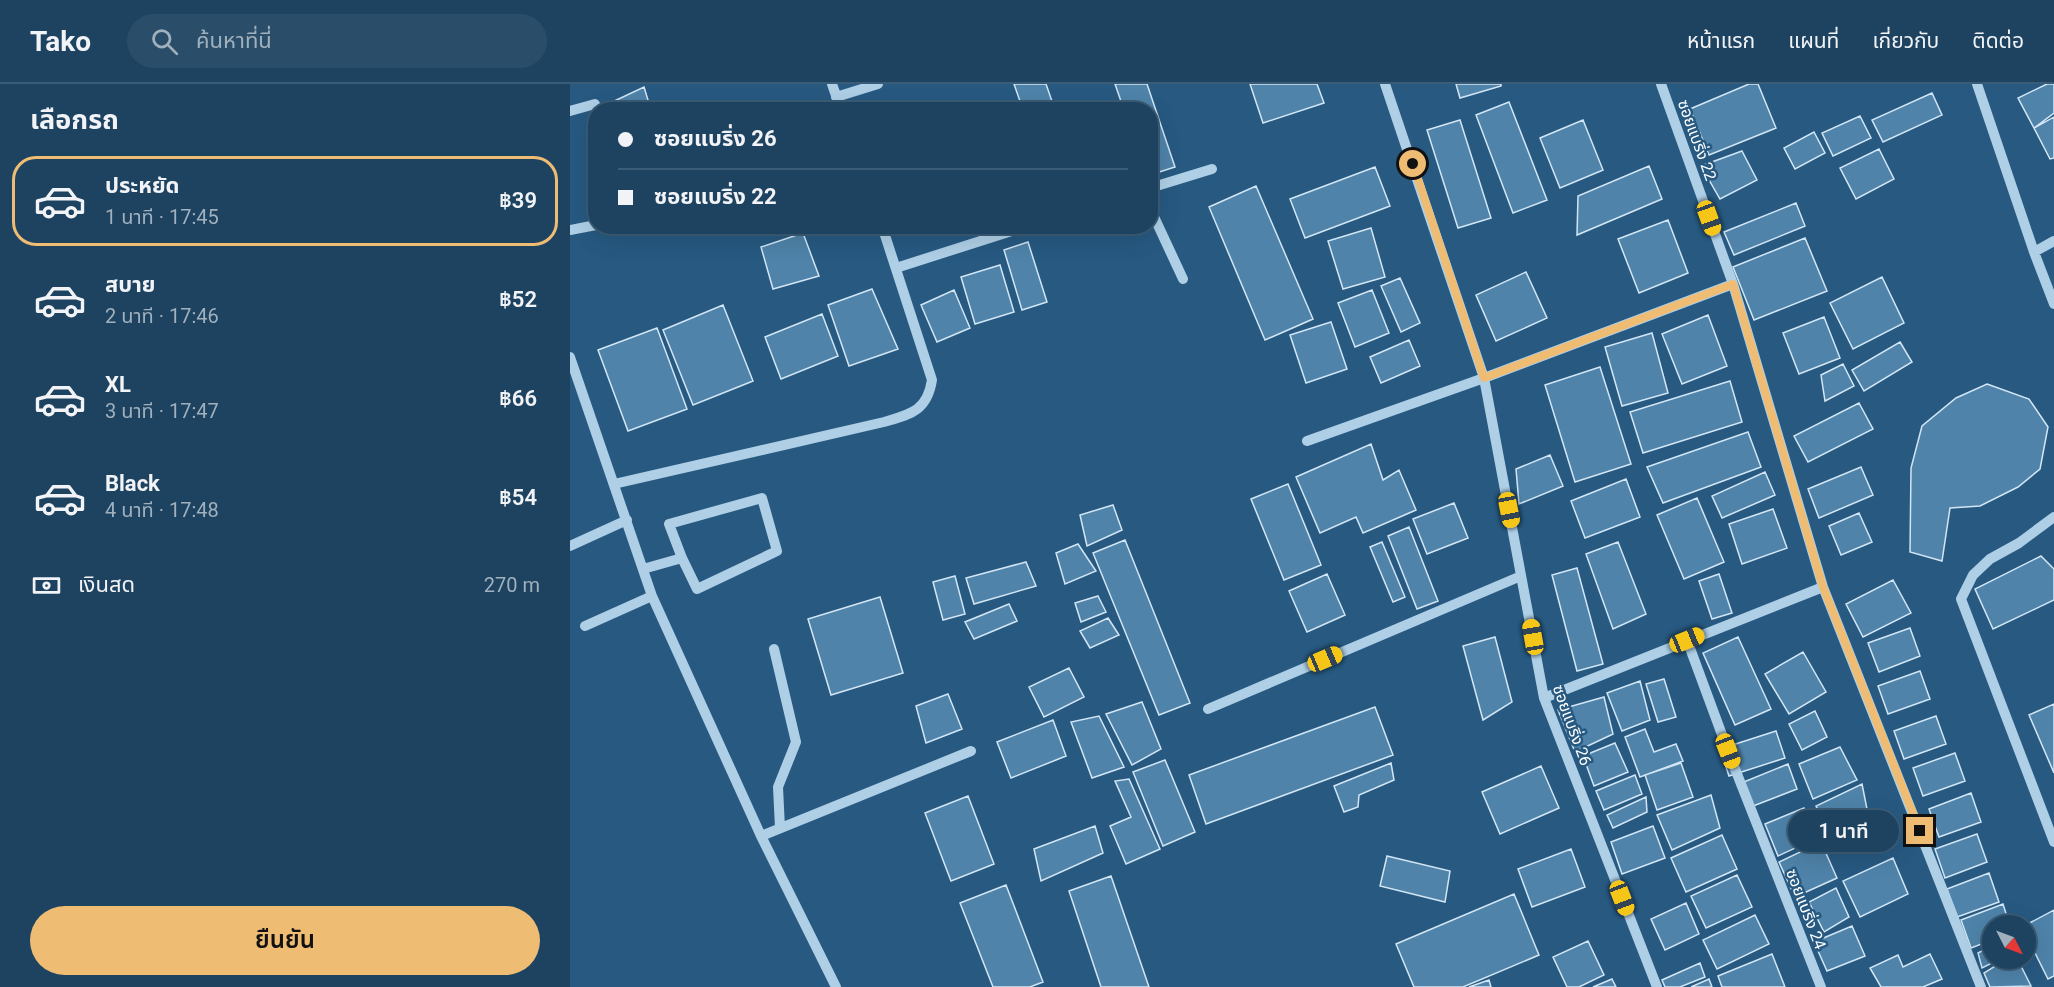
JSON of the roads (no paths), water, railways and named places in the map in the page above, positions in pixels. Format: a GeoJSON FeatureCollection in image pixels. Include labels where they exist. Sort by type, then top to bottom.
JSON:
{"type":"FeatureCollection","features":[{"type":"Feature","properties":{"kind":"street"},"geometry":{"type":"LineString","coordinates":[[832,84],[838,102]]}},
{"type":"Feature","properties":{"kind":"street"},"geometry":{"type":"LineString","coordinates":[[836,97],[878,84]]}},
{"type":"Feature","properties":{"kind":"street","name":"ซอยแบริ่ง 26"},"geometry":{"type":"LineString","coordinates":[[1385,84],[1484,378],[1544,698],[1657,987]]}},
{"type":"Feature","properties":{"kind":"street","name":"ซอยแบริ่ง 22"},"geometry":{"type":"LineString","coordinates":[[1660,84],[1733,284],[1823,587],[1981,987]]}},
{"type":"Feature","properties":{"kind":"street"},"geometry":{"type":"LineString","coordinates":[[1977,84],[2054,304]]}},
{"type":"Feature","properties":{"kind":"street"},"geometry":{"type":"LineString","coordinates":[[570,111],[588,106]]}},
{"type":"Feature","properties":{"kind":"street"},"geometry":{"type":"LineString","coordinates":[[1158,186],[1212,169]]}},
{"type":"Feature","properties":{"kind":"street"},"geometry":{"type":"LineString","coordinates":[[1158,225],[1183,279]]}},
{"type":"Feature","properties":{"kind":"street"},"geometry":{"type":"LineString","coordinates":[[570,230],[588,227]]}},
{"type":"Feature","properties":{"kind":"street"},"geometry":{"type":"LineString","coordinates":[[614,484],[884,422],[912,413],[923,404],[930,394],[932,380],[885,234]]}},
{"type":"Feature","properties":{"kind":"street"},"geometry":{"type":"LineString","coordinates":[[896,268],[1002,234]]}},
{"type":"Feature","properties":{"kind":"street"},"geometry":{"type":"LineString","coordinates":[[2034,252],[2054,241]]}},
{"type":"Feature","properties":{"kind":"street"},"geometry":{"type":"LineString","coordinates":[[1307,441],[1484,378],[1733,284]]}},
{"type":"Feature","properties":{"kind":"street"},"geometry":{"type":"LineString","coordinates":[[570,357],[652,596],[761,836],[836,987]]}},
{"type":"Feature","properties":{"kind":"street"},"geometry":{"type":"LineString","coordinates":[[762,498],[777,551],[697,589],[681,558],[669,524],[762,498]]}},
{"type":"Feature","properties":{"kind":"street"},"geometry":{"type":"LineString","coordinates":[[2054,517],[2019,543],[1990,559],[1973,575],[1961,599],[2054,842]]}},
{"type":"Feature","properties":{"kind":"street"},"geometry":{"type":"LineString","coordinates":[[570,546],[627,520]]}},
{"type":"Feature","properties":{"kind":"street"},"geometry":{"type":"LineString","coordinates":[[643,569],[681,558]]}},
{"type":"Feature","properties":{"kind":"street"},"geometry":{"type":"LineString","coordinates":[[1208,709],[1521,576]]}},
{"type":"Feature","properties":{"kind":"street"},"geometry":{"type":"LineString","coordinates":[[1544,698],[1823,587]]}},
{"type":"Feature","properties":{"kind":"street"},"geometry":{"type":"LineString","coordinates":[[585,626],[652,596]]}},
{"type":"Feature","properties":{"kind":"street","name":"ซอยแบริ่ง 24"},"geometry":{"type":"LineString","coordinates":[[1687,640],[1821,987]]}},
{"type":"Feature","properties":{"kind":"street"},"geometry":{"type":"LineString","coordinates":[[774,649],[796,741],[778,788],[780,828]]}},
{"type":"Feature","properties":{"kind":"street"},"geometry":{"type":"LineString","coordinates":[[761,836],[971,751]]}}]}
